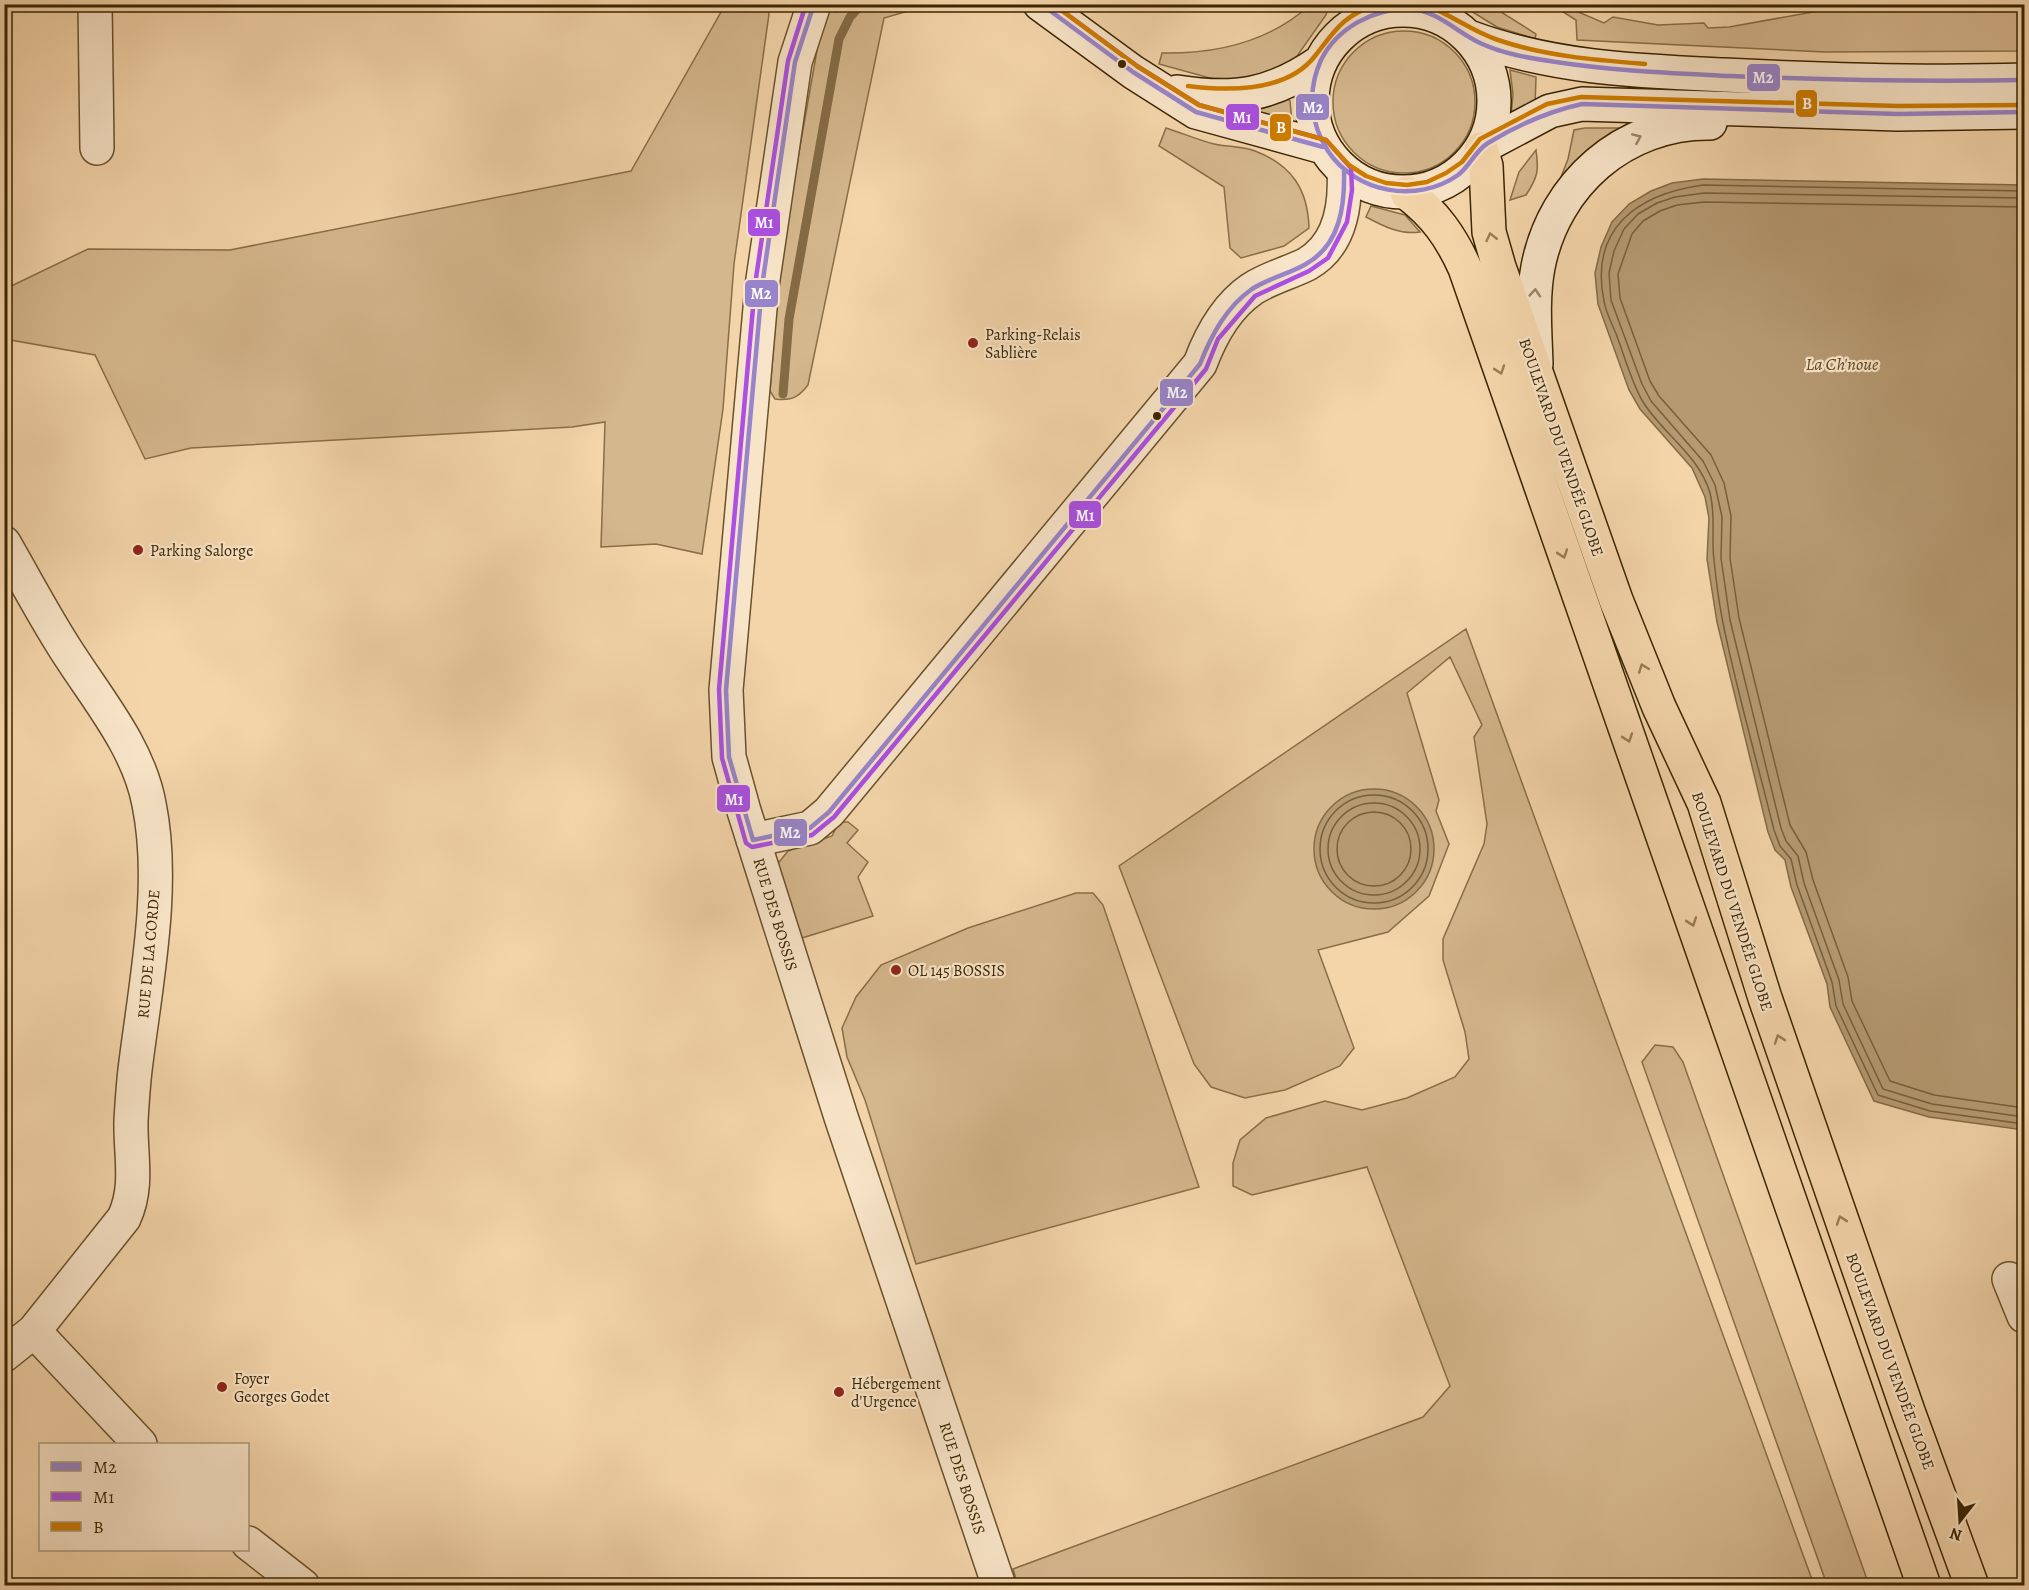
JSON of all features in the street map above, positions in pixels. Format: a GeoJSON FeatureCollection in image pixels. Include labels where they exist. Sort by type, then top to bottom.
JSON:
{"type":"FeatureCollection","features":[{"type":"Feature","properties":{"kind":"main road","name":"BOULEVARD DU VENDÉE GLOBE"},"geometry":{"type":"LineString","coordinates":[[1483,147],[1486,166],[1486,213],[1490,239],[1616,600],[1659,707],[1704,803],[1765,998],[1909,1414],[1972,1586]]}},
{"type":"Feature","properties":{"kind":"main road","name":"BOULEVARD DU VENDÉE GLOBE"},"geometry":{"type":"LineString","coordinates":[[1407,193],[1423,205],[1447,231],[1465,268],[1924,1586]]}},
{"type":"Feature","properties":{"kind":"street"},"geometry":{"type":"LineString","coordinates":[[95,4],[97,148]]}},
{"type":"Feature","properties":{"kind":"street","name":"RUE DES BOSSIS"},"geometry":{"type":"LineString","coordinates":[[814,4],[795,62],[762,286],[726,690],[729,757],[837,1106],[999,1586]]}},
{"type":"Feature","properties":{"kind":"street"},"geometry":{"type":"LineString","coordinates":[[753,840],[810,828],[829,812],[1200,364],[1211,335],[1250,290],[1322,254],[1340,220],[1345,190],[1334,159],[1315,126],[1311,105],[1313,83],[1320,62],[1350,16],[1367,16],[1389,10],[1430,9],[1459,27],[1483,56],[1492,77],[1494,112],[1483,147],[1467,167],[1450,180],[1429,189],[1407,193],[1384,190],[1363,183],[1334,159],[1196,112],[1040,4]]}},
{"type":"Feature","properties":{"kind":"street"},"geometry":{"type":"LineString","coordinates":[[1469,37],[1549,61],[1636,70],[1898,81],[2025,80]]}},
{"type":"Feature","properties":{"kind":"street"},"geometry":{"type":"LineString","coordinates":[[1161,89],[1213,96],[1256,94],[1298,78],[1320,62]]}},
{"type":"Feature","properties":{"kind":"street"},"geometry":{"type":"LineString","coordinates":[[1483,147],[1550,111],[1582,104],[1898,114],[2025,112]]}},
{"type":"Feature","properties":{"kind":"street"},"geometry":{"type":"LineString","coordinates":[[1536,372],[1535,294],[1542,249],[1556,213],[1584,176],[1619,146],[1660,130],[1695,123],[1754,124],[1784,110]]}},
{"type":"Feature","properties":{"kind":"street","name":"RUE DE LA CORDE"},"geometry":{"type":"LineString","coordinates":[[4,543],[61,642],[118,730],[137,767],[149,803],[155,854],[147,983],[131,1121],[134,1163],[132,1200],[124,1218],[34,1332],[4,1355]]}},
{"type":"Feature","properties":{"kind":"street"},"geometry":{"type":"LineString","coordinates":[[2009,1279],[2025,1316]]}},
{"type":"Feature","properties":{"kind":"street"},"geometry":{"type":"LineString","coordinates":[[34,1332],[139,1443]]}},
{"type":"Feature","properties":{"kind":"street"},"geometry":{"type":"LineString","coordinates":[[249,1544],[303,1586]]}},
{"type":"Feature","properties":{"kind":"shaded area"},"geometry":{"type":"Polygon","coordinates":[[[725,5],[766,5],[769,14],[734,264],[723,409],[702,554],[656,544],[601,547],[605,422],[572,427],[191,448],[145,459],[95,355],[5,339],[5,289],[88,249],[230,250],[631,171],[725,5]]]}},
{"type":"Feature","properties":{"kind":"shaded area"},"geometry":{"type":"Polygon","coordinates":[[[842,5],[906,5],[908,11],[884,18],[808,385],[794,398],[775,399],[770,391],[781,254],[819,39],[827,9],[836,12],[842,5]]]}},
{"type":"Feature","properties":{"kind":"shaded area"},"geometry":{"type":"Polygon","coordinates":[[[1310,5],[1329,5],[1326,15],[1295,59],[1251,82],[1217,80],[1159,64],[1162,53],[1222,48],[1260,37],[1294,18],[1310,5]]]}},
{"type":"Feature","properties":{"kind":"shaded area"},"geometry":{"type":"Polygon","coordinates":[[[1461,5],[1490,5],[1536,34],[1535,39],[1497,27],[1461,5]]]}},
{"type":"Feature","properties":{"kind":"shaded area"},"geometry":{"type":"Polygon","coordinates":[[[1552,5],[1562,5],[1604,23],[1613,17],[1658,25],[1704,23],[1708,28],[1729,27],[1852,5],[2024,5],[2024,51],[1825,52],[1577,40],[1576,20],[1552,5]]]}},
{"type":"Feature","properties":{"kind":"shaded area"},"geometry":{"type":"Polygon","coordinates":[[[1404,31],[1431,37],[1454,52],[1469,75],[1475,102],[1469,129],[1454,152],[1431,167],[1404,173],[1377,167],[1354,152],[1339,129],[1333,102],[1339,75],[1354,52],[1377,37],[1404,31]]]}},
{"type":"Feature","properties":{"kind":"shaded area"},"geometry":{"type":"Polygon","coordinates":[[[1510,70],[1536,77],[1535,107],[1511,116],[1513,94],[1510,70]]]}},
{"type":"Feature","properties":{"kind":"shaded area"},"geometry":{"type":"Polygon","coordinates":[[[1286,98],[1290,101],[1292,122],[1233,113],[1286,98]]]}},
{"type":"Feature","properties":{"kind":"shaded area"},"geometry":{"type":"Polygon","coordinates":[[[1166,128],[1214,144],[1250,149],[1279,164],[1296,180],[1305,202],[1309,228],[1284,246],[1241,258],[1230,248],[1224,187],[1159,146],[1166,128]]]}},
{"type":"Feature","properties":{"kind":"shaded area"},"geometry":{"type":"Polygon","coordinates":[[[1619,128],[1622,133],[1559,182],[1568,159],[1574,130],[1619,128]]]}},
{"type":"Feature","properties":{"kind":"shaded area"},"geometry":{"type":"Polygon","coordinates":[[[1536,150],[1537,168],[1533,183],[1526,195],[1510,200],[1519,172],[1536,150]]]}},
{"type":"Feature","properties":{"kind":"shaded area"},"geometry":{"type":"Polygon","coordinates":[[[1371,206],[1405,215],[1420,232],[1399,231],[1366,217],[1371,206]]]}},
{"type":"Feature","properties":{"kind":"shaded area"},"geometry":{"type":"Polygon","coordinates":[[[1466,629],[1814,1585],[1018,1586],[1013,1569],[1423,1417],[1450,1386],[1367,1167],[1252,1195],[1233,1186],[1233,1163],[1240,1140],[1266,1118],[1325,1101],[1362,1110],[1407,1098],[1455,1077],[1469,1059],[1465,1032],[1443,960],[1443,939],[1484,844],[1487,824],[1474,737],[1482,725],[1450,657],[1407,693],[1439,800],[1436,811],[1449,844],[1429,896],[1388,932],[1318,950],[1354,1048],[1340,1066],[1285,1090],[1245,1098],[1211,1087],[1194,1064],[1119,866],[1466,629]]]}},
{"type":"Feature","properties":{"kind":"shaded area"},"geometry":{"type":"Polygon","coordinates":[[[839,822],[848,822],[858,830],[847,843],[868,862],[858,877],[873,916],[802,938],[776,866],[788,851],[832,836],[839,822]]]}},
{"type":"Feature","properties":{"kind":"shaded area"},"geometry":{"type":"Polygon","coordinates":[[[1076,893],[1093,893],[1103,905],[1199,1187],[916,1264],[865,1100],[847,1057],[842,1028],[856,997],[881,965],[968,928],[1076,893]]]}},
{"type":"Feature","properties":{"kind":"shaded area"},"geometry":{"type":"Polygon","coordinates":[[[1655,1045],[1673,1047],[1683,1062],[1869,1585],[1827,1585],[1642,1062],[1655,1045]]]}},
{"type":"Feature","properties":{"kind":"water","name":"La Ch'noue"},"geometry":{"type":"Polygon","coordinates":[[[1703,179],[2024,185],[2024,1130],[1929,1117],[1874,1101],[1830,1007],[1827,984],[1791,887],[1785,860],[1775,850],[1768,832],[1717,622],[1707,559],[1709,518],[1705,497],[1692,468],[1640,409],[1629,390],[1598,304],[1595,273],[1601,247],[1612,222],[1629,204],[1651,191],[1672,183],[1703,179]]]}},
{"type":"Feature","properties":{"kind":"water"},"geometry":{"type":"Polygon","coordinates":[[[1374,789],[1397,794],[1416,807],[1429,826],[1434,849],[1429,872],[1416,891],[1397,904],[1374,909],[1351,904],[1332,891],[1319,872],[1314,849],[1319,826],[1332,807],[1351,794],[1374,789]]]}},
{"type":"Feature","properties":{"kind":"waterway"},"geometry":{"type":"LineString","coordinates":[[783,394],[789,319],[839,39],[850,17],[862,4]]}},
{"type":"Feature","properties":{"kind":"transit line","name":"M1"},"geometry":{"type":"LineString","coordinates":[[806,4],[788,61],[755,285],[719,689],[722,758],[746,843],[752,847],[812,835],[834,817],[1206,369],[1218,339],[1255,296],[1309,271],[1328,258],[1347,222],[1352,190],[1351,168],[1326,140],[1199,105],[1137,66],[1053,4]]}},
{"type":"Feature","properties":{"kind":"transit line","name":"M2"},"geometry":{"type":"LineString","coordinates":[[814,4],[795,62],[762,286],[726,690],[729,757],[753,840],[810,828],[829,812],[1200,364],[1214,333],[1234,304],[1259,285],[1306,264],[1326,246],[1338,224],[1343,198],[1344,171]]}},
{"type":"Feature","properties":{"kind":"transit line","name":"M2"},"geometry":{"type":"LineString","coordinates":[[1041,4],[1133,72],[1196,112],[1323,147]]}},
{"type":"Feature","properties":{"kind":"transit line","name":"B"},"geometry":{"type":"LineString","coordinates":[[1053,4],[1137,66],[1199,105],[1326,140],[1349,165],[1366,176],[1386,183],[1407,185],[1427,182],[1462,162],[1480,139],[1547,104],[1581,97],[1898,106],[2024,105]]}},
{"type":"Feature","properties":{"kind":"transit line","name":"B"},"geometry":{"type":"LineString","coordinates":[[1188,86],[1238,88],[1273,83],[1289,77],[1303,68],[1348,18],[1379,4]]}},
{"type":"Feature","properties":{"kind":"transit line","name":"B"},"geometry":{"type":"LineString","coordinates":[[1423,4],[1488,36],[1534,50],[1645,64]]}},
{"type":"Feature","properties":{"kind":"transit line","name":"M2"},"geometry":{"type":"LineString","coordinates":[[2024,80],[1840,80],[1643,71],[1578,65],[1498,50],[1480,43],[1429,13],[1409,9],[1370,16],[1337,38],[1321,60],[1312,95],[1317,129],[1328,151],[1340,165],[1354,177],[1371,185],[1388,190],[1406,191],[1442,184],[1458,175],[1483,146],[1522,125],[1582,104],[1898,114],[2024,112]]}},
{"type":"Feature","properties":{"kind":"place","name":"Parking-Relais Sablière"},"geometry":{"type":"Point","coordinates":[973,343]}},
{"type":"Feature","properties":{"kind":"place","name":"Parking Salorge"},"geometry":{"type":"Point","coordinates":[138,550]}},
{"type":"Feature","properties":{"kind":"place","name":"OL 145 BOSSIS"},"geometry":{"type":"Point","coordinates":[896,970]}},
{"type":"Feature","properties":{"kind":"place","name":"Foyer Georges Godet"},"geometry":{"type":"Point","coordinates":[222,1387]}},
{"type":"Feature","properties":{"kind":"place","name":"Hébergement d'Urgence"},"geometry":{"type":"Point","coordinates":[839,1392]}}]}
